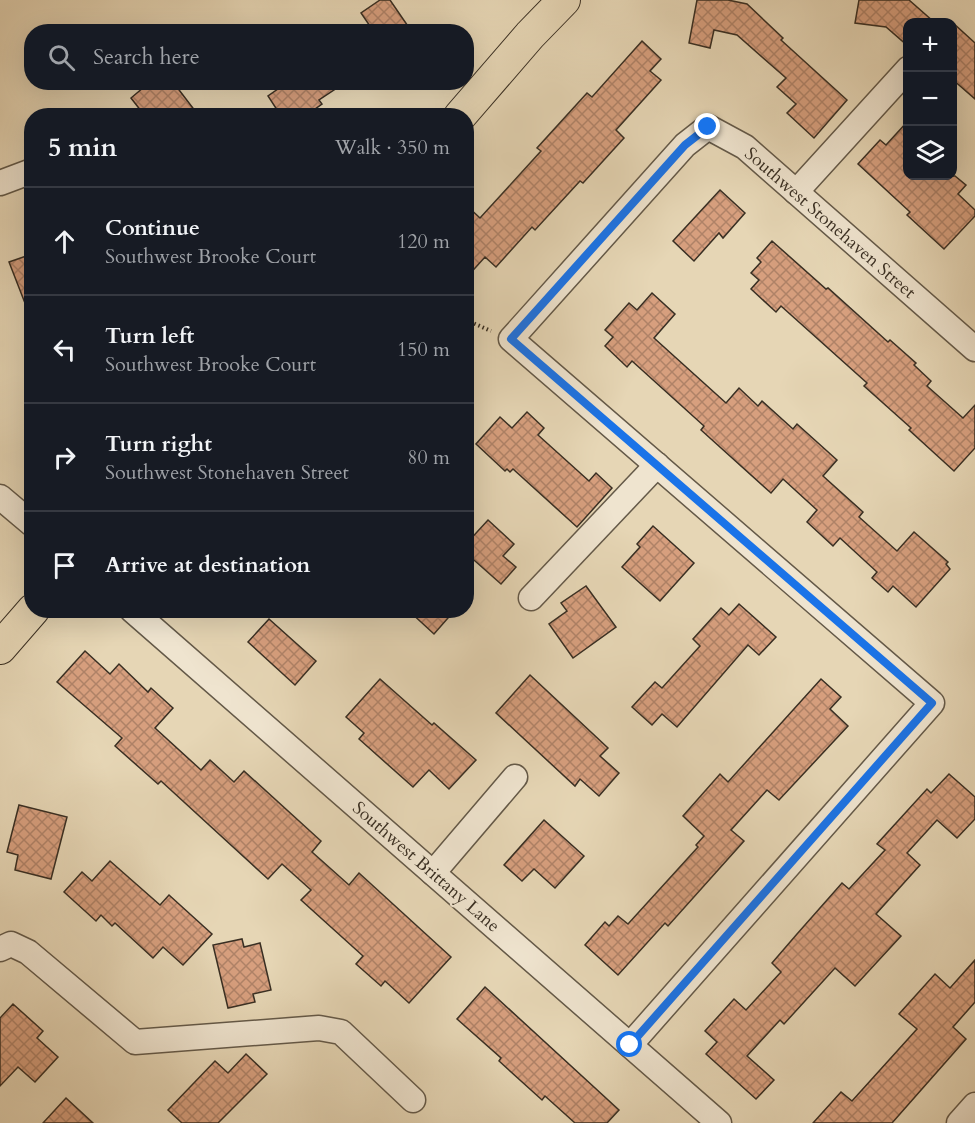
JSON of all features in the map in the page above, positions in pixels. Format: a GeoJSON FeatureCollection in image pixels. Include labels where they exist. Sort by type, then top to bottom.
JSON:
{"type":"FeatureCollection","features":[{"type":"Feature","properties":{"kind":"main road"},"geometry":{"type":"LineString","coordinates":[[467,108],[530,35],[564,0]]}},
{"type":"Feature","properties":{"kind":"main road"},"geometry":{"type":"LineString","coordinates":[[0,648],[26,618]]}},
{"type":"Feature","properties":{"kind":"street"},"geometry":{"type":"LineString","coordinates":[[796,192],[905,72]]}},
{"type":"Feature","properties":{"kind":"street","name":"Southwest Stonehaven Street"},"geometry":{"type":"LineString","coordinates":[[657,465],[511,339],[685,145],[708,127],[745,147],[975,349]]}},
{"type":"Feature","properties":{"kind":"street"},"geometry":{"type":"LineString","coordinates":[[0,183],[24,174]]}},
{"type":"Feature","properties":{"kind":"street"},"geometry":{"type":"LineString","coordinates":[[531,598],[657,465],[932,703],[630,1045]]}},
{"type":"Feature","properties":{"kind":"street"},"geometry":{"type":"LineString","coordinates":[[0,497],[24,517]]}},
{"type":"Feature","properties":{"kind":"street","name":"Southwest Brittany Lane"},"geometry":{"type":"LineString","coordinates":[[141,618],[719,1123]]}},
{"type":"Feature","properties":{"kind":"street"},"geometry":{"type":"LineString","coordinates":[[433,873],[515,777]]}},
{"type":"Feature","properties":{"kind":"street"},"geometry":{"type":"LineString","coordinates":[[0,949],[11,944],[28,952],[135,1042],[319,1028],[341,1032],[413,1100]]}},
{"type":"Feature","properties":{"kind":"street"},"geometry":{"type":"LineString","coordinates":[[959,1123],[975,1105]]}},
{"type":"Feature","properties":{"kind":"building"},"geometry":{"type":"Polygon","coordinates":[[[380,0],[390,0],[406,24],[369,24],[361,13],[380,0]]]}},
{"type":"Feature","properties":{"kind":"building"},"geometry":{"type":"Polygon","coordinates":[[[697,0],[728,0],[747,4],[783,38],[781,40],[847,100],[814,138],[787,113],[796,104],[777,87],[786,78],[737,35],[714,30],[710,48],[689,43],[697,0]]]}},
{"type":"Feature","properties":{"kind":"building"},"geometry":{"type":"Polygon","coordinates":[[[859,0],[909,0],[929,18],[903,18],[903,42],[886,27],[855,23],[859,0]]]}},
{"type":"Feature","properties":{"kind":"building"},"geometry":{"type":"Polygon","coordinates":[[[957,27],[975,43],[975,99],[957,83],[957,27]]]}},
{"type":"Feature","properties":{"kind":"building"},"geometry":{"type":"Polygon","coordinates":[[[642,41],[661,59],[650,71],[661,80],[616,130],[624,138],[583,183],[580,181],[535,230],[532,227],[496,267],[485,257],[474,269],[474,212],[480,218],[541,151],[537,148],[587,93],[592,97],[642,41]]]}},
{"type":"Feature","properties":{"kind":"building"},"geometry":{"type":"Polygon","coordinates":[[[140,90],[179,90],[193,108],[139,108],[131,98],[140,90]]]}},
{"type":"Feature","properties":{"kind":"building"},"geometry":{"type":"Polygon","coordinates":[[[277,90],[334,90],[319,100],[322,104],[316,108],[276,108],[268,96],[277,90]]]}},
{"type":"Feature","properties":{"kind":"building"},"geometry":{"type":"Polygon","coordinates":[[[903,126],[903,180],[957,180],[957,178],[966,185],[958,194],[975,210],[975,216],[944,249],[907,215],[910,212],[858,164],[880,140],[886,145],[903,126]]]}},
{"type":"Feature","properties":{"kind":"building"},"geometry":{"type":"Polygon","coordinates":[[[720,190],[745,213],[723,238],[719,233],[694,261],[673,241],[720,190]]]}},
{"type":"Feature","properties":{"kind":"building"},"geometry":{"type":"Polygon","coordinates":[[[772,241],[888,342],[890,340],[916,363],[914,365],[931,381],[927,386],[963,418],[975,405],[975,448],[954,471],[864,386],[867,383],[781,306],[776,312],[751,289],[759,280],[751,273],[761,262],[757,258],[772,241]]]}},
{"type":"Feature","properties":{"kind":"building"},"geometry":{"type":"Polygon","coordinates":[[[24,257],[24,301],[9,262],[24,257]]]}},
{"type":"Feature","properties":{"kind":"building"},"geometry":{"type":"Polygon","coordinates":[[[652,293],[675,314],[654,338],[726,403],[739,388],[758,406],[762,401],[793,429],[797,424],[837,460],[823,476],[863,512],[859,517],[897,551],[914,532],[948,562],[946,564],[950,569],[916,607],[893,586],[888,592],[872,578],[877,572],[840,538],[833,546],[807,522],[817,510],[783,479],[771,493],[701,430],[704,426],[632,361],[627,367],[605,346],[613,337],[605,330],[629,303],[637,310],[652,293]]]}},
{"type":"Feature","properties":{"kind":"building"},"geometry":{"type":"Polygon","coordinates":[[[527,412],[544,428],[538,435],[589,481],[596,473],[612,488],[577,527],[513,469],[510,472],[507,469],[505,471],[476,444],[500,417],[512,428],[527,412]]]}},
{"type":"Feature","properties":{"kind":"building"},"geometry":{"type":"Polygon","coordinates":[[[488,520],[514,544],[503,556],[516,567],[501,584],[474,560],[474,535],[488,520]]]}},
{"type":"Feature","properties":{"kind":"building"},"geometry":{"type":"Polygon","coordinates":[[[653,526],[694,563],[660,601],[622,567],[640,547],[637,544],[653,526]]]}},
{"type":"Feature","properties":{"kind":"building"},"geometry":{"type":"Polygon","coordinates":[[[586,586],[616,627],[573,658],[549,624],[567,611],[561,603],[586,586]]]}},
{"type":"Feature","properties":{"kind":"building"},"geometry":{"type":"Polygon","coordinates":[[[739,604],[776,637],[759,655],[748,645],[677,727],[662,714],[652,725],[632,707],[655,682],[662,688],[700,646],[693,639],[721,608],[729,615],[739,604]]]}},
{"type":"Feature","properties":{"kind":"building"},"geometry":{"type":"Polygon","coordinates":[[[417,618],[448,618],[434,634],[417,618]]]}},
{"type":"Feature","properties":{"kind":"building"},"geometry":{"type":"Polygon","coordinates":[[[269,619],[316,661],[295,685],[248,642],[269,619]]]}},
{"type":"Feature","properties":{"kind":"building"},"geometry":{"type":"Polygon","coordinates":[[[85,651],[110,674],[119,664],[148,692],[151,688],[173,708],[155,728],[201,770],[210,760],[234,782],[244,771],[321,841],[312,852],[349,885],[359,873],[451,957],[409,1003],[385,981],[381,986],[356,964],[363,956],[301,900],[311,890],[282,864],[268,879],[161,781],[158,784],[115,746],[122,738],[57,682],[85,651]]]}},
{"type":"Feature","properties":{"kind":"building"},"geometry":{"type":"Polygon","coordinates":[[[530,675],[608,748],[600,756],[619,773],[599,796],[580,779],[575,786],[496,713],[530,675]]]}},
{"type":"Feature","properties":{"kind":"building"},"geometry":{"type":"Polygon","coordinates":[[[380,679],[476,760],[449,789],[429,770],[413,787],[359,739],[364,733],[346,717],[380,679]]]}},
{"type":"Feature","properties":{"kind":"building"},"geometry":{"type":"Polygon","coordinates":[[[821,679],[841,697],[830,709],[848,726],[779,800],[767,790],[731,830],[744,841],[668,926],[665,923],[618,975],[585,945],[605,922],[609,926],[618,916],[628,924],[698,847],[696,845],[704,836],[683,816],[720,774],[728,782],[821,679]]]}},
{"type":"Feature","properties":{"kind":"building"},"geometry":{"type":"Polygon","coordinates":[[[949,774],[975,797],[975,819],[957,838],[937,820],[907,853],[920,865],[876,914],[901,936],[855,986],[835,968],[784,1024],[780,1020],[747,1056],[774,1080],[756,1099],[706,1054],[717,1042],[705,1031],[734,999],[746,1010],[781,972],[772,963],[842,883],[849,889],[885,850],[877,844],[927,789],[931,793],[949,774]]]}},
{"type":"Feature","properties":{"kind":"building"},"geometry":{"type":"Polygon","coordinates":[[[19,805],[67,817],[51,879],[15,870],[18,855],[7,852],[19,805]]]}},
{"type":"Feature","properties":{"kind":"building"},"geometry":{"type":"Polygon","coordinates":[[[544,820],[584,856],[555,888],[534,869],[522,881],[504,865],[544,820]]]}},
{"type":"Feature","properties":{"kind":"building"},"geometry":{"type":"Polygon","coordinates":[[[110,861],[160,905],[169,895],[212,934],[183,965],[163,947],[153,958],[115,923],[112,926],[101,915],[96,921],[64,892],[82,872],[92,881],[110,861]]]}},
{"type":"Feature","properties":{"kind":"building"},"geometry":{"type":"Polygon","coordinates":[[[242,939],[244,947],[260,943],[271,990],[253,994],[255,1002],[228,1008],[213,945],[242,939]]]}},
{"type":"Feature","properties":{"kind":"building"},"geometry":{"type":"Polygon","coordinates":[[[975,960],[975,1002],[953,1027],[966,1039],[892,1123],[813,1123],[841,1092],[852,1101],[917,1029],[899,1014],[935,974],[950,988],[975,960]]]}},
{"type":"Feature","properties":{"kind":"building"},"geometry":{"type":"Polygon","coordinates":[[[485,987],[619,1110],[607,1123],[575,1123],[545,1096],[542,1100],[499,1061],[501,1058],[457,1019],[485,987]]]}},
{"type":"Feature","properties":{"kind":"building"},"geometry":{"type":"Polygon","coordinates":[[[13,1004],[43,1031],[37,1038],[58,1057],[35,1082],[18,1067],[0,1086],[0,1018],[13,1004]]]}},
{"type":"Feature","properties":{"kind":"building"},"geometry":{"type":"Polygon","coordinates":[[[246,1054],[267,1074],[218,1123],[182,1123],[168,1110],[215,1061],[228,1073],[246,1054]]]}},
{"type":"Feature","properties":{"kind":"building"},"geometry":{"type":"Polygon","coordinates":[[[66,1098],[93,1123],[43,1123],[66,1098]]]}},
{"type":"Feature","properties":{"kind":"route"},"geometry":{"type":"LineString","coordinates":[[630,1045],[932,703],[511,339],[685,145],[708,127]]}}]}
